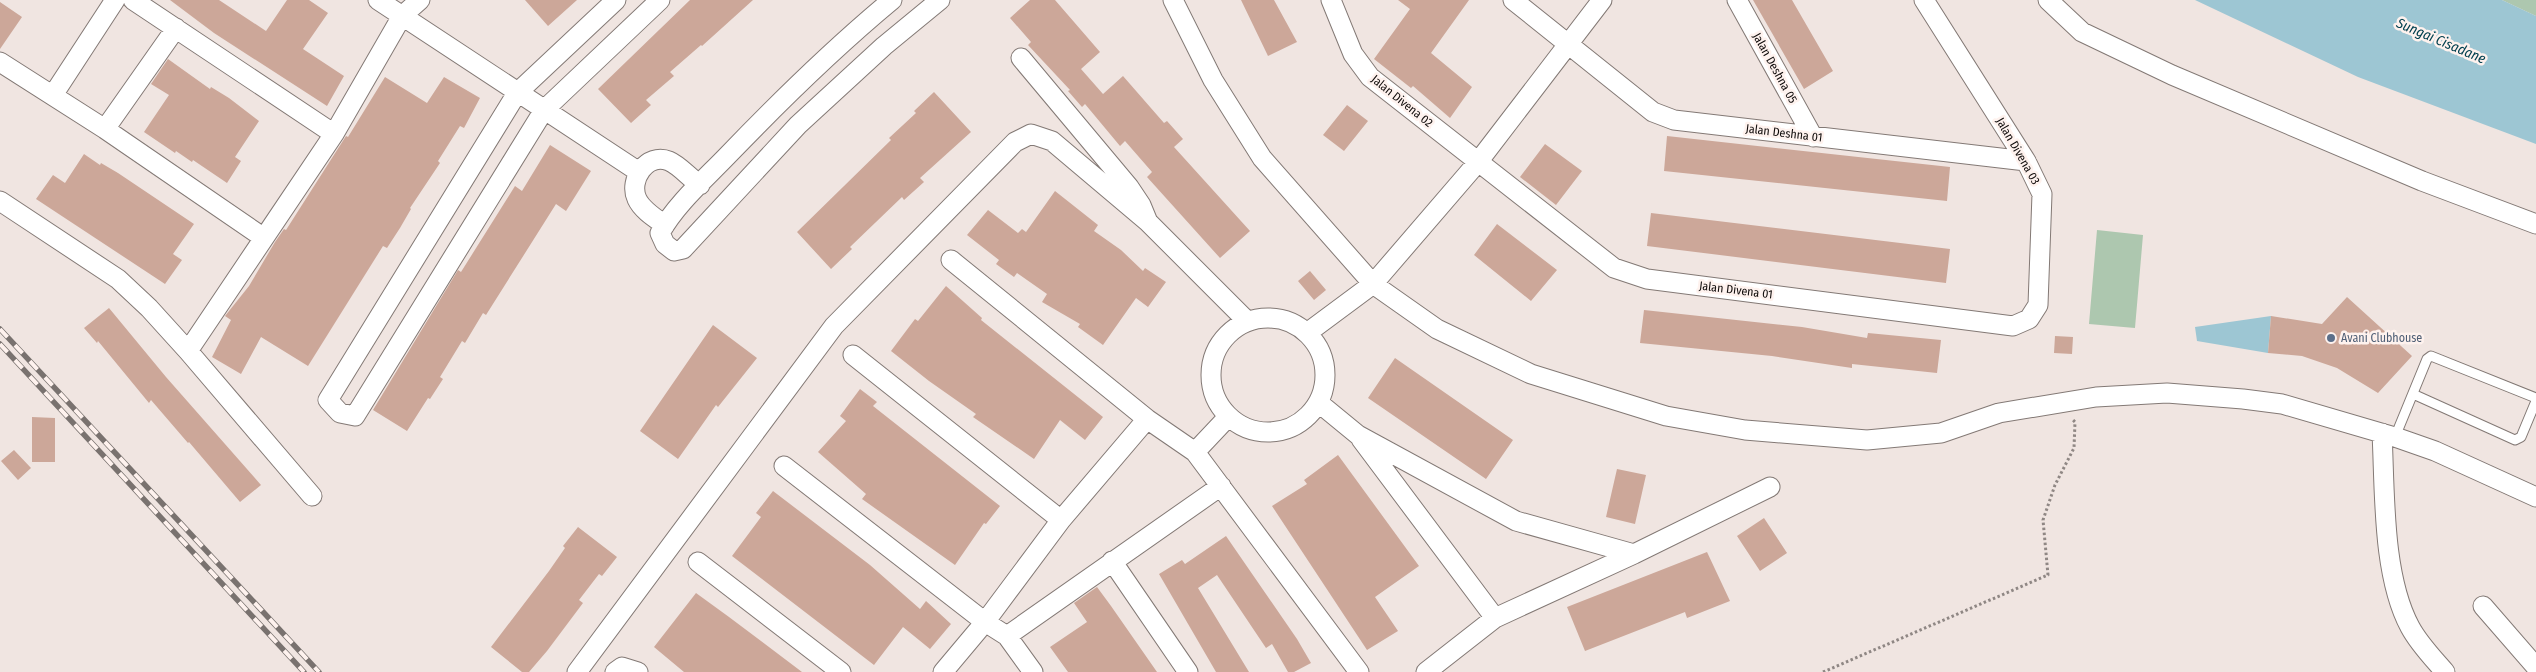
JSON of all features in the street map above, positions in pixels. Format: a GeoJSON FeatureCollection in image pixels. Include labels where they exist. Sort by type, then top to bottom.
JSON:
{"type":"FeatureCollection","features":[{"type":"Feature","properties":{"kind":"street"},"geometry":{"type":"LineString","coordinates":[[53,96],[115,0]]}},
{"type":"Feature","properties":{"kind":"street"},"geometry":{"type":"LineString","coordinates":[[133,0],[334,134]]}},
{"type":"Feature","properties":{"kind":"street"},"geometry":{"type":"LineString","coordinates":[[378,0],[638,172]]}},
{"type":"Feature","properties":{"kind":"street"},"geometry":{"type":"LineString","coordinates":[[188,351],[334,134],[402,16],[420,0]]}},
{"type":"Feature","properties":{"kind":"street"},"geometry":{"type":"LineString","coordinates":[[616,0],[517,93],[328,400],[340,413],[355,416],[544,110],[660,0]]}},
{"type":"Feature","properties":{"kind":"street"},"geometry":{"type":"LineString","coordinates":[[892,0],[782,100],[700,185],[660,233],[664,244],[674,251],[683,249],[798,125],[884,46],[940,0]]}},
{"type":"Feature","properties":{"kind":"street"},"geometry":{"type":"LineString","coordinates":[[1173,0],[1213,80],[1262,158],[1373,284],[1437,329],[1531,374],[1666,416],[1745,430],[1868,440],[1941,433],[2000,413],[2056,403],[2125,395],[2167,393],[2226,397],[2282,404],[2389,435],[2435,452],[2536,497]]}},
{"type":"Feature","properties":{"kind":"street","name":"Jalan Divena 02"},"geometry":{"type":"LineString","coordinates":[[1331,0],[1353,54],[1370,77],[1478,162]]}},
{"type":"Feature","properties":{"kind":"street","name":"Jalan Deshna 01"},"geometry":{"type":"LineString","coordinates":[[1513,0],[1653,112],[1674,120],[2026,161]]}},
{"type":"Feature","properties":{"kind":"street"},"geometry":{"type":"LineString","coordinates":[[1307,332],[1373,284],[1478,162],[1602,0]]}},
{"type":"Feature","properties":{"kind":"street","name":"Jalan Deshna 05"},"geometry":{"type":"LineString","coordinates":[[1736,0],[1813,137]]}},
{"type":"Feature","properties":{"kind":"street","name":"Jalan Divena 03"},"geometry":{"type":"LineString","coordinates":[[1924,0],[2026,161],[2042,194],[2038,305],[2029,319]]}},
{"type":"Feature","properties":{"kind":"street"},"geometry":{"type":"LineString","coordinates":[[2048,0],[2082,32],[2172,75],[2422,181],[2536,224]]}},
{"type":"Feature","properties":{"kind":"street"},"geometry":{"type":"LineString","coordinates":[[105,129],[176,28]]}},
{"type":"Feature","properties":{"kind":"street"},"geometry":{"type":"LineString","coordinates":[[1021,58],[1129,187],[1141,205],[1148,222]]}},
{"type":"Feature","properties":{"kind":"street"},"geometry":{"type":"LineString","coordinates":[[0,62],[105,129],[264,238]]}},
{"type":"Feature","properties":{"kind":"street"},"geometry":{"type":"LineString","coordinates":[[576,672],[834,326],[1015,142],[1031,134],[1052,142],[1148,222],[1247,321]]}},
{"type":"Feature","properties":{"kind":"street"},"geometry":{"type":"LineString","coordinates":[[665,225],[648,213],[636,198],[635,184],[638,172],[649,162],[669,161],[700,185]]}},
{"type":"Feature","properties":{"kind":"street","name":"Jalan Divena 01"},"geometry":{"type":"LineString","coordinates":[[1478,162],[1614,268],[1647,279],[2013,326],[2029,319]]}},
{"type":"Feature","properties":{"kind":"street"},"geometry":{"type":"LineString","coordinates":[[0,202],[118,279],[188,351],[312,496]]}},
{"type":"Feature","properties":{"kind":"street"},"geometry":{"type":"LineString","coordinates":[[951,260],[1147,419],[1195,452],[1359,672]]}},
{"type":"Feature","properties":{"kind":"street"},"geometry":{"type":"LineString","coordinates":[[1268,318],[1289,321],[1307,332],[1319,348],[1325,366],[1325,385],[1319,403],[1306,420],[1288,430],[1267,433],[1246,428],[1228,417],[1215,398],[1210,375],[1215,353],[1228,334],[1247,321],[1268,318]]}},
{"type":"Feature","properties":{"kind":"street"},"geometry":{"type":"LineString","coordinates":[[853,355],[1061,520]]}},
{"type":"Feature","properties":{"kind":"street"},"geometry":{"type":"LineString","coordinates":[[1319,403],[1358,435],[1516,521],[1634,554]]}},
{"type":"Feature","properties":{"kind":"street"},"geometry":{"type":"LineString","coordinates":[[1195,452],[1228,417]]}},
{"type":"Feature","properties":{"kind":"street"},"geometry":{"type":"LineString","coordinates":[[943,672],[985,622],[1061,520],[1147,419]]}},
{"type":"Feature","properties":{"kind":"street"},"geometry":{"type":"LineString","coordinates":[[1358,435],[1495,618]]}},
{"type":"Feature","properties":{"kind":"street"},"geometry":{"type":"LineString","coordinates":[[2389,435],[2386,533],[2396,590],[2410,627],[2422,646],[2445,672]]}},
{"type":"Feature","properties":{"kind":"street"},"geometry":{"type":"LineString","coordinates":[[784,466],[985,622],[1007,636],[1033,672]]}},
{"type":"Feature","properties":{"kind":"street"},"geometry":{"type":"LineString","coordinates":[[1007,636],[1221,486]]}},
{"type":"Feature","properties":{"kind":"street"},"geometry":{"type":"LineString","coordinates":[[1426,672],[1495,618],[1634,554],[1770,486]]}},
{"type":"Feature","properties":{"kind":"street"},"geometry":{"type":"LineString","coordinates":[[1112,561],[1188,672]]}},
{"type":"Feature","properties":{"kind":"street"},"geometry":{"type":"LineString","coordinates":[[698,562],[841,672]]}},
{"type":"Feature","properties":{"kind":"street"},"geometry":{"type":"LineString","coordinates":[[2483,606],[2536,667]]}},
{"type":"Feature","properties":{"kind":"street"},"geometry":{"type":"LineString","coordinates":[[615,672],[622,667],[638,672]]}},
{"type":"Feature","properties":{"kind":"lane"},"geometry":{"type":"LineString","coordinates":[[2389,435],[2414,394],[2428,359],[2433,356],[2536,399],[2521,437],[2514,440],[2414,394]]}},
{"type":"Feature","properties":{"kind":"path"},"geometry":{"type":"LineString","coordinates":[[1823,672],[2048,575],[2043,520],[2055,486],[2074,448],[2075,422],[2056,403]]}},
{"type":"Feature","properties":{"kind":"green space"},"geometry":{"type":"Polygon","coordinates":[[[2502,0],[2536,0],[2536,16],[2502,0]]]}},
{"type":"Feature","properties":{"kind":"green space"},"geometry":{"type":"Polygon","coordinates":[[[2097,230],[2143,235],[2135,328],[2089,324],[2097,230]]]}},
{"type":"Feature","properties":{"kind":"water","name":"Sungai Cisadane"},"geometry":{"type":"Polygon","coordinates":[[[2195,0],[2502,0],[2536,16],[2536,144],[2358,77],[2195,0]]]}},
{"type":"Feature","properties":{"kind":"water"},"geometry":{"type":"Polygon","coordinates":[[[2271,316],[2268,353],[2197,341],[2195,327],[2271,316]]]}},
{"type":"Feature","properties":{"kind":"building"},"geometry":{"type":"Polygon","coordinates":[[[170,0],[219,0],[266,31],[287,0],[309,0],[328,13],[303,49],[344,76],[327,106],[214,33],[170,0]]]}},
{"type":"Feature","properties":{"kind":"building"},"geometry":{"type":"Polygon","coordinates":[[[525,0],[577,0],[548,26],[525,0]]]}},
{"type":"Feature","properties":{"kind":"building"},"geometry":{"type":"Polygon","coordinates":[[[690,0],[753,0],[670,72],[674,76],[646,100],[651,105],[631,123],[598,89],[690,0]]]}},
{"type":"Feature","properties":{"kind":"building"},"geometry":{"type":"Polygon","coordinates":[[[1030,0],[1055,0],[1100,52],[1081,69],[1103,94],[1123,76],[1164,123],[1167,121],[1183,139],[1174,147],[1250,231],[1220,258],[1147,177],[1152,172],[1125,141],[1120,146],[1085,104],[1082,107],[1068,91],[1070,90],[1028,45],[1031,42],[1010,18],[1030,0]]]}},
{"type":"Feature","properties":{"kind":"building"},"geometry":{"type":"Polygon","coordinates":[[[1241,0],[1274,0],[1297,42],[1268,56],[1241,0]]]}},
{"type":"Feature","properties":{"kind":"building"},"geometry":{"type":"Polygon","coordinates":[[[1398,0],[1469,0],[1431,53],[1472,87],[1450,118],[1413,86],[1411,88],[1374,59],[1410,9],[1398,0]]]}},
{"type":"Feature","properties":{"kind":"building"},"geometry":{"type":"Polygon","coordinates":[[[1753,0],[1792,0],[1833,71],[1804,89],[1753,0]]]}},
{"type":"Feature","properties":{"kind":"building"},"geometry":{"type":"Polygon","coordinates":[[[0,2],[22,17],[0,49],[0,2]]]}},
{"type":"Feature","properties":{"kind":"building"},"geometry":{"type":"Polygon","coordinates":[[[168,59],[210,89],[211,87],[229,98],[259,121],[235,157],[241,161],[227,183],[193,160],[192,162],[176,151],[175,153],[144,132],[169,95],[151,84],[168,59]]]}},
{"type":"Feature","properties":{"kind":"building"},"geometry":{"type":"Polygon","coordinates":[[[385,77],[427,103],[444,77],[480,98],[464,128],[460,126],[438,161],[440,163],[410,208],[400,228],[387,248],[383,246],[308,366],[261,337],[241,374],[212,357],[231,320],[225,316],[249,286],[275,242],[284,229],[286,230],[346,136],[348,137],[385,77]]]}},
{"type":"Feature","properties":{"kind":"building"},"geometry":{"type":"Polygon","coordinates":[[[934,92],[971,132],[920,178],[924,182],[904,200],[902,197],[850,247],[852,249],[831,269],[797,232],[891,140],[889,138],[916,113],[914,111],[934,92]]]}},
{"type":"Feature","properties":{"kind":"building"},"geometry":{"type":"Polygon","coordinates":[[[1347,105],[1368,121],[1344,151],[1323,135],[1347,105]]]}},
{"type":"Feature","properties":{"kind":"building"},"geometry":{"type":"Polygon","coordinates":[[[1667,136],[1950,167],[1947,201],[1664,171],[1667,136]]]}},
{"type":"Feature","properties":{"kind":"building"},"geometry":{"type":"Polygon","coordinates":[[[1545,144],[1582,171],[1556,205],[1520,177],[1545,144]]]}},
{"type":"Feature","properties":{"kind":"building"},"geometry":{"type":"Polygon","coordinates":[[[550,145],[591,171],[566,211],[556,204],[486,315],[483,313],[465,343],[462,341],[440,377],[443,379],[430,399],[428,398],[407,431],[373,410],[458,270],[461,272],[515,186],[522,191],[550,145]]]}},
{"type":"Feature","properties":{"kind":"building"},"geometry":{"type":"Polygon","coordinates":[[[84,154],[100,165],[101,163],[118,173],[194,224],[173,254],[182,260],[165,284],[36,199],[53,175],[65,183],[84,154]]]}},
{"type":"Feature","properties":{"kind":"building"},"geometry":{"type":"Polygon","coordinates":[[[1055,191],[1098,225],[1094,231],[1121,250],[1143,271],[1145,268],[1166,282],[1148,307],[1136,298],[1103,345],[1078,327],[1080,324],[1042,302],[1047,294],[1017,273],[1014,277],[996,264],[999,260],[967,235],[988,210],[1018,233],[1022,229],[1026,232],[1055,191]]]}},
{"type":"Feature","properties":{"kind":"building"},"geometry":{"type":"Polygon","coordinates":[[[1651,213],[1950,249],[1946,283],[1647,246],[1651,213]]]}},
{"type":"Feature","properties":{"kind":"building"},"geometry":{"type":"Polygon","coordinates":[[[1497,224],[1557,270],[1531,301],[1474,255],[1497,224]]]}},
{"type":"Feature","properties":{"kind":"building"},"geometry":{"type":"Polygon","coordinates":[[[1310,271],[1326,290],[1314,300],[1298,281],[1310,271]]]}},
{"type":"Feature","properties":{"kind":"building"},"geometry":{"type":"Polygon","coordinates":[[[946,286],[982,318],[981,320],[1103,417],[1085,440],[1060,420],[1034,459],[973,417],[976,414],[891,351],[915,319],[918,321],[946,286]]]}},
{"type":"Feature","properties":{"kind":"building","name":"Avani Clubhouse"},"geometry":{"type":"Polygon","coordinates":[[[2347,297],[2412,356],[2378,393],[2337,368],[2302,356],[2268,353],[2271,316],[2322,324],[2347,297]]]}},
{"type":"Feature","properties":{"kind":"building"},"geometry":{"type":"Polygon","coordinates":[[[109,308],[166,377],[261,485],[240,502],[189,442],[151,400],[149,403],[98,341],[97,343],[84,328],[109,308]]]}},
{"type":"Feature","properties":{"kind":"building"},"geometry":{"type":"Polygon","coordinates":[[[1644,310],[1802,327],[1867,338],[1868,333],[1941,340],[1937,373],[1852,364],[1852,368],[1772,356],[1640,343],[1644,310]]]}},
{"type":"Feature","properties":{"kind":"building"},"geometry":{"type":"Polygon","coordinates":[[[713,325],[757,358],[718,407],[716,405],[678,459],[640,431],[713,325]]]}},
{"type":"Feature","properties":{"kind":"building"},"geometry":{"type":"Polygon","coordinates":[[[2055,336],[2073,337],[2072,354],[2054,353],[2055,336]]]}},
{"type":"Feature","properties":{"kind":"building"},"geometry":{"type":"Polygon","coordinates":[[[1395,358],[1513,440],[1486,479],[1368,398],[1395,358]]]}},
{"type":"Feature","properties":{"kind":"building"},"geometry":{"type":"Polygon","coordinates":[[[860,389],[877,402],[873,406],[1000,506],[986,524],[984,523],[955,565],[862,499],[866,494],[818,452],[846,421],[840,416],[860,389]]]}},
{"type":"Feature","properties":{"kind":"building"},"geometry":{"type":"Polygon","coordinates":[[[32,417],[55,418],[55,462],[32,462],[32,417]]]}},
{"type":"Feature","properties":{"kind":"building"},"geometry":{"type":"Polygon","coordinates":[[[14,450],[31,468],[18,480],[1,461],[14,450]]]}},
{"type":"Feature","properties":{"kind":"building"},"geometry":{"type":"Polygon","coordinates":[[[1338,455],[1419,566],[1375,597],[1398,631],[1367,650],[1272,506],[1307,484],[1304,480],[1338,455]]]}},
{"type":"Feature","properties":{"kind":"building"},"geometry":{"type":"Polygon","coordinates":[[[1617,469],[1646,475],[1635,524],[1606,517],[1617,469]]]}},
{"type":"Feature","properties":{"kind":"building"},"geometry":{"type":"Polygon","coordinates":[[[773,491],[870,565],[920,609],[926,601],[951,624],[930,649],[903,627],[874,665],[732,556],[761,517],[756,513],[773,491]]]}},
{"type":"Feature","properties":{"kind":"building"},"geometry":{"type":"Polygon","coordinates":[[[1764,518],[1787,553],[1760,571],[1737,536],[1764,518]]]}},
{"type":"Feature","properties":{"kind":"building"},"geometry":{"type":"Polygon","coordinates":[[[578,527],[617,557],[602,576],[599,574],[579,600],[583,603],[547,651],[529,672],[522,672],[491,647],[549,571],[565,548],[563,546],[578,527]]]}},
{"type":"Feature","properties":{"kind":"building"},"geometry":{"type":"Polygon","coordinates":[[[1226,536],[1297,639],[1311,663],[1294,672],[1288,672],[1272,644],[1266,648],[1217,575],[1198,588],[1249,672],[1216,672],[1159,574],[1182,560],[1185,564],[1226,536]]]}},
{"type":"Feature","properties":{"kind":"building"},"geometry":{"type":"Polygon","coordinates":[[[1707,552],[1730,601],[1687,618],[1685,612],[1585,651],[1567,607],[1707,552]]]}},
{"type":"Feature","properties":{"kind":"building"},"geometry":{"type":"Polygon","coordinates":[[[1097,587],[1157,672],[1068,672],[1050,647],[1087,622],[1074,603],[1097,587]]]}},
{"type":"Feature","properties":{"kind":"building"},"geometry":{"type":"Polygon","coordinates":[[[696,593],[802,672],[684,672],[654,647],[696,593]]]}},
{"type":"Feature","properties":{"kind":"railway"},"geometry":{"type":"LineString","coordinates":[[0,329],[319,672]]}},
{"type":"Feature","properties":{"kind":"railway"},"geometry":{"type":"LineString","coordinates":[[0,344],[304,672]]}},
{"type":"Feature","properties":{"kind":"place","name":"Avani Clubhouse"},"geometry":{"type":"Point","coordinates":[2331,338]}}]}
